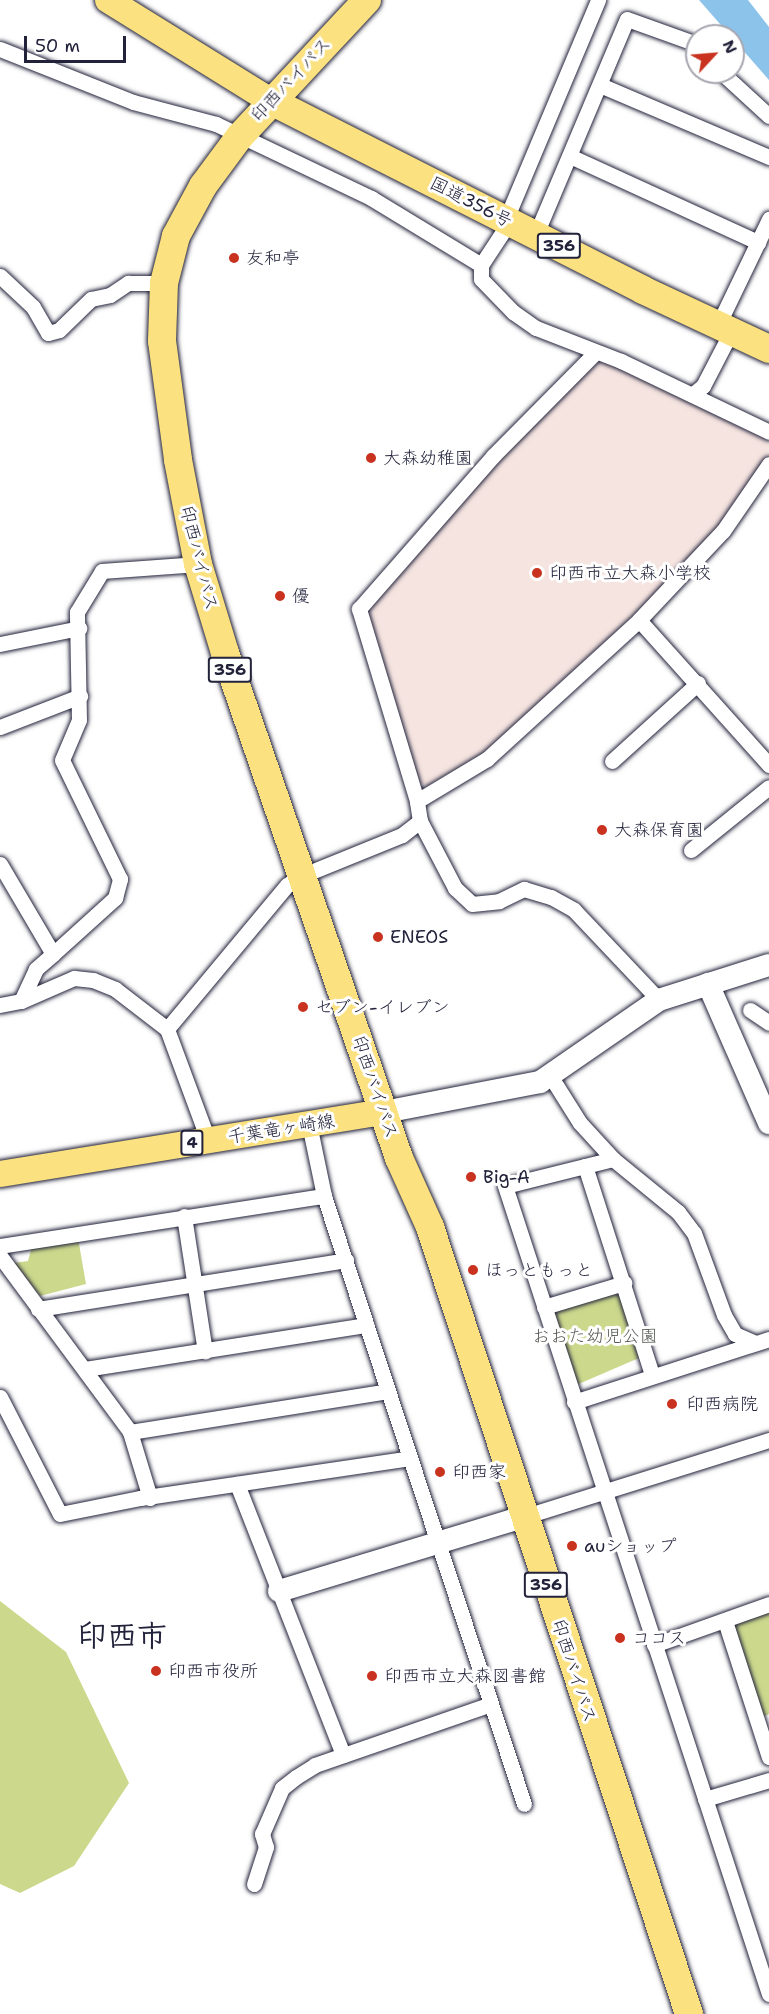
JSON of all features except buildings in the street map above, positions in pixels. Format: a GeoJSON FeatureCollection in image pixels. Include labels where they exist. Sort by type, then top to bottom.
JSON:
{"type":"FeatureCollection","features":[{"type":"Feature","properties":{"kind":"highway","name":"印西バイパス"},"geometry":{"type":"LineString","coordinates":[[367,0],[240,136],[186,212],[164,282],[166,375],[198,564],[301,876],[399,1158],[430,1227],[515,1519],[669,2014]]}},
{"type":"Feature","properties":{"kind":"highway","name":"国道356号"},"geometry":{"type":"LineString","coordinates":[[271,101],[769,349]]}},
{"type":"Feature","properties":{"kind":"highway","name":"印西バイパス"},"geometry":{"type":"LineString","coordinates":[[515,1519],[688,2014]]}},
{"type":"Feature","properties":{"kind":"main road"},"geometry":{"type":"LineString","coordinates":[[108,0],[271,101]]}},
{"type":"Feature","properties":{"kind":"main road","name":"千葉竜ヶ崎線"},"geometry":{"type":"LineString","coordinates":[[0,1174],[384,1112]]}},
{"type":"Feature","properties":{"kind":"street"},"geometry":{"type":"LineString","coordinates":[[598,0],[508,220],[481,265],[481,279],[513,312],[536,328],[594,354],[621,361],[769,432]]}},
{"type":"Feature","properties":{"kind":"street"},"geometry":{"type":"LineString","coordinates":[[536,234],[572,157],[627,19],[685,40]]}},
{"type":"Feature","properties":{"kind":"street"},"geometry":{"type":"LineString","coordinates":[[0,49],[122,98],[216,124],[371,198],[481,265]]}},
{"type":"Feature","properties":{"kind":"street"},"geometry":{"type":"LineString","coordinates":[[734,84],[769,116]]}},
{"type":"Feature","properties":{"kind":"street"},"geometry":{"type":"LineString","coordinates":[[600,85],[769,157]]}},
{"type":"Feature","properties":{"kind":"street"},"geometry":{"type":"LineString","coordinates":[[572,157],[758,242]]}},
{"type":"Feature","properties":{"kind":"street"},"geometry":{"type":"LineString","coordinates":[[693,394],[703,386],[769,219]]}},
{"type":"Feature","properties":{"kind":"street"},"geometry":{"type":"LineString","coordinates":[[0,276],[33,307],[48,333],[59,330],[91,299],[110,295],[128,283],[164,282]]}},
{"type":"Feature","properties":{"kind":"street"},"geometry":{"type":"LineString","coordinates":[[594,354],[493,456],[359,609],[417,801],[420,821],[455,888],[472,904],[499,901],[524,889],[551,897],[574,910],[659,1000]]}},
{"type":"Feature","properties":{"kind":"street"},"geometry":{"type":"LineString","coordinates":[[417,801],[487,759],[639,620],[723,531],[769,464]]}},
{"type":"Feature","properties":{"kind":"street"},"geometry":{"type":"LineString","coordinates":[[21,1001],[36,969],[115,898],[120,879],[111,854],[64,769],[65,746],[79,720],[77,612],[102,571],[198,564]]}},
{"type":"Feature","properties":{"kind":"street"},"geometry":{"type":"LineString","coordinates":[[639,620],[698,683],[769,765]]}},
{"type":"Feature","properties":{"kind":"street"},"geometry":{"type":"LineString","coordinates":[[0,645],[79,628]]}},
{"type":"Feature","properties":{"kind":"street"},"geometry":{"type":"LineString","coordinates":[[612,761],[698,683]]}},
{"type":"Feature","properties":{"kind":"street"},"geometry":{"type":"LineString","coordinates":[[0,727],[80,696]]}},
{"type":"Feature","properties":{"kind":"street"},"geometry":{"type":"LineString","coordinates":[[691,850],[769,787]]}},
{"type":"Feature","properties":{"kind":"street"},"geometry":{"type":"LineString","coordinates":[[167,1029],[273,899],[301,876],[402,835],[420,821]]}},
{"type":"Feature","properties":{"kind":"street"},"geometry":{"type":"LineString","coordinates":[[0,864],[53,954]]}},
{"type":"Feature","properties":{"kind":"street"},"geometry":{"type":"LineString","coordinates":[[384,1112],[528,1086],[551,1077],[620,1023],[659,1000],[769,965]]}},
{"type":"Feature","properties":{"kind":"street"},"geometry":{"type":"LineString","coordinates":[[0,1005],[21,1001],[74,978],[93,980],[115,989],[167,1029],[208,1140]]}},
{"type":"Feature","properties":{"kind":"street"},"geometry":{"type":"LineString","coordinates":[[708,984],[769,1123]]}},
{"type":"Feature","properties":{"kind":"street"},"geometry":{"type":"LineString","coordinates":[[750,1010],[769,1023]]}},
{"type":"Feature","properties":{"kind":"street"},"geometry":{"type":"LineString","coordinates":[[551,1077],[580,1123],[613,1159],[678,1212],[694,1233],[724,1315],[735,1334],[762,1341]]}},
{"type":"Feature","properties":{"kind":"street"},"geometry":{"type":"LineString","coordinates":[[309,1124],[324,1196],[524,1804]]}},
{"type":"Feature","properties":{"kind":"street"},"geometry":{"type":"LineString","coordinates":[[613,1159],[505,1186],[603,1492],[769,1994]]}},
{"type":"Feature","properties":{"kind":"street"},"geometry":{"type":"LineString","coordinates":[[585,1166],[652,1375]]}},
{"type":"Feature","properties":{"kind":"street"},"geometry":{"type":"LineString","coordinates":[[0,1246],[324,1196]]}},
{"type":"Feature","properties":{"kind":"street"},"geometry":{"type":"LineString","coordinates":[[184,1216],[205,1351]]}},
{"type":"Feature","properties":{"kind":"street"},"geometry":{"type":"LineString","coordinates":[[0,1256],[130,1432],[150,1498]]}},
{"type":"Feature","properties":{"kind":"street"},"geometry":{"type":"LineString","coordinates":[[38,1309],[346,1260]]}},
{"type":"Feature","properties":{"kind":"street"},"geometry":{"type":"LineString","coordinates":[[543,1307],[624,1282]]}},
{"type":"Feature","properties":{"kind":"street"},"geometry":{"type":"LineString","coordinates":[[85,1369],[367,1325]]}},
{"type":"Feature","properties":{"kind":"street"},"geometry":{"type":"LineString","coordinates":[[574,1402],[762,1341]]}},
{"type":"Feature","properties":{"kind":"street"},"geometry":{"type":"LineString","coordinates":[[130,1432],[388,1391]]}},
{"type":"Feature","properties":{"kind":"street"},"geometry":{"type":"LineString","coordinates":[[0,1397],[60,1514],[410,1458]]}},
{"type":"Feature","properties":{"kind":"street"},"geometry":{"type":"LineString","coordinates":[[279,1591],[769,1440]]}},
{"type":"Feature","properties":{"kind":"street"},"geometry":{"type":"LineString","coordinates":[[237,1484],[343,1755]]}},
{"type":"Feature","properties":{"kind":"street"},"geometry":{"type":"LineString","coordinates":[[654,1645],[769,1604]]}},
{"type":"Feature","properties":{"kind":"street"},"geometry":{"type":"LineString","coordinates":[[724,1621],[769,1757]]}},
{"type":"Feature","properties":{"kind":"street"},"geometry":{"type":"LineString","coordinates":[[254,1884],[266,1847],[262,1834],[282,1788],[315,1765],[491,1704]]}},
{"type":"Feature","properties":{"kind":"street"},"geometry":{"type":"LineString","coordinates":[[705,1799],[769,1780]]}},
{"type":"Feature","properties":{"kind":"shaded area","name":"印西市立大森小学校"},"geometry":{"type":"Polygon","coordinates":[[[604,360],[769,437],[769,456],[711,541],[490,749],[427,786],[416,781],[365,611],[584,367],[604,360]]]}},
{"type":"Feature","properties":{"kind":"green space"},"geometry":{"type":"Polygon","coordinates":[[[78,1238],[86,1284],[40,1296],[14,1263],[28,1261],[32,1246],[78,1238]]]}},
{"type":"Feature","properties":{"kind":"green space","name":"おおた幼児公園"},"geometry":{"type":"Polygon","coordinates":[[[618,1290],[639,1358],[574,1386],[549,1310],[618,1290]]]}},
{"type":"Feature","properties":{"kind":"green space"},"geometry":{"type":"Polygon","coordinates":[[[0,1601],[66,1652],[129,1783],[74,1866],[20,1893],[0,1884],[0,1601]]]}},
{"type":"Feature","properties":{"kind":"green space"},"geometry":{"type":"Polygon","coordinates":[[[769,1607],[769,1714],[761,1718],[729,1620],[769,1607]]]}},
{"type":"Feature","properties":{"kind":"water"},"geometry":{"type":"Polygon","coordinates":[[[699,0],[748,0],[769,27],[769,80],[745,53],[745,24],[720,24],[699,0]]]}},
{"type":"Feature","properties":{"kind":"place","name":"友和亭"},"geometry":{"type":"Point","coordinates":[234,258]}},
{"type":"Feature","properties":{"kind":"place","name":"大森幼稚園"},"geometry":{"type":"Point","coordinates":[371,458]}},
{"type":"Feature","properties":{"kind":"place","name":"印西市立大森小学校"},"geometry":{"type":"Point","coordinates":[537,573]}},
{"type":"Feature","properties":{"kind":"place","name":"優"},"geometry":{"type":"Point","coordinates":[280,596]}},
{"type":"Feature","properties":{"kind":"place","name":"大森保育園"},"geometry":{"type":"Point","coordinates":[602,830]}},
{"type":"Feature","properties":{"kind":"place","name":"ENEOS"},"geometry":{"type":"Point","coordinates":[378,937]}},
{"type":"Feature","properties":{"kind":"place","name":"セブン-イレブン"},"geometry":{"type":"Point","coordinates":[303,1007]}},
{"type":"Feature","properties":{"kind":"place","name":"Big-A"},"geometry":{"type":"Point","coordinates":[471,1177]}},
{"type":"Feature","properties":{"kind":"place","name":"ほっともっと"},"geometry":{"type":"Point","coordinates":[473,1270]}},
{"type":"Feature","properties":{"kind":"place","name":"印西病院"},"geometry":{"type":"Point","coordinates":[672,1404]}},
{"type":"Feature","properties":{"kind":"place","name":"印西家"},"geometry":{"type":"Point","coordinates":[440,1472]}},
{"type":"Feature","properties":{"kind":"place","name":"auショップ"},"geometry":{"type":"Point","coordinates":[572,1546]}},
{"type":"Feature","properties":{"kind":"place","name":"ココス"},"geometry":{"type":"Point","coordinates":[620,1638]}},
{"type":"Feature","properties":{"kind":"place","name":"印西市役所"},"geometry":{"type":"Point","coordinates":[156,1671]}},
{"type":"Feature","properties":{"kind":"place","name":"印西市立大森図書館"},"geometry":{"type":"Point","coordinates":[372,1676]}},
{"type":"Feature","properties":{"kind":"district","name":"印西市"},"geometry":{"type":"Point","coordinates":[122,1636]}}]}
